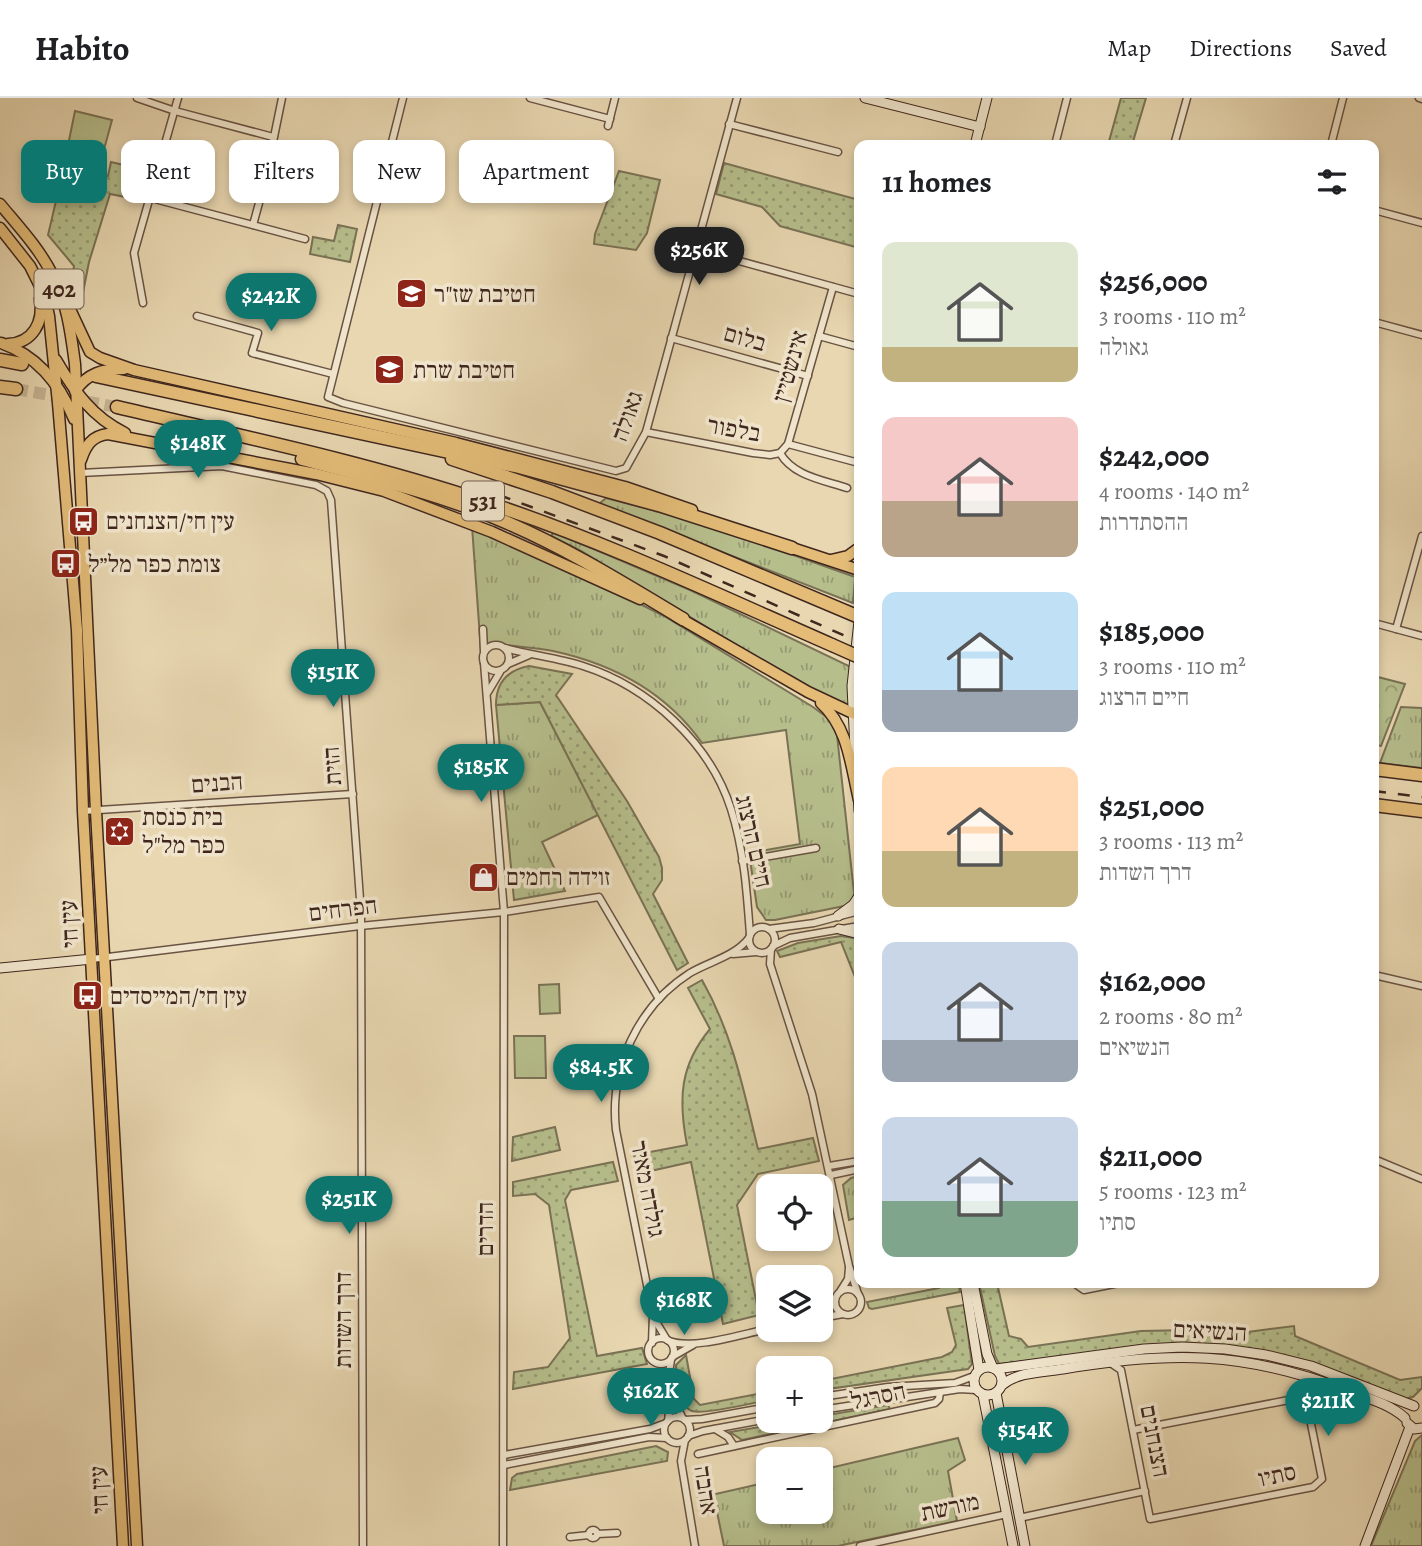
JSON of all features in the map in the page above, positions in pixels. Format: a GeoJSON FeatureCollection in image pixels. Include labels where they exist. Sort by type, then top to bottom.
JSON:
{"type":"FeatureCollection","features":[{"type":"Feature","properties":{"kind":"highway"},"geometry":{"type":"LineString","coordinates":[[0,360],[22,364]]}},
{"type":"Feature","properties":{"kind":"highway","name":"531"},"geometry":{"type":"LineString","coordinates":[[96,376],[351,430],[467,463],[660,533],[854,616]]}},
{"type":"Feature","properties":{"kind":"highway"},"geometry":{"type":"LineString","coordinates":[[0,387],[16,389]]}},
{"type":"Feature","properties":{"kind":"highway","name":"531"},"geometry":{"type":"LineString","coordinates":[[683,619],[560,547],[467,507],[117,407],[335,458],[486,502],[610,549],[854,655]]}},
{"type":"Feature","properties":{"kind":"highway"},"geometry":{"type":"LineString","coordinates":[[351,430],[519,467],[662,506],[792,548]]}},
{"type":"Feature","properties":{"kind":"highway"},"geometry":{"type":"LineString","coordinates":[[1379,770],[1422,775]]}},
{"type":"Feature","properties":{"kind":"highway"},"geometry":{"type":"LineString","coordinates":[[1379,806],[1422,811]]}},
{"type":"Feature","properties":{"kind":"main road","name":"402"},"geometry":{"type":"LineString","coordinates":[[0,204],[44,260],[58,288],[73,347],[78,431]]}},
{"type":"Feature","properties":{"kind":"main road","name":"402"},"geometry":{"type":"LineString","coordinates":[[0,228],[30,266],[47,306],[60,421]]}},
{"type":"Feature","properties":{"kind":"main road"},"geometry":{"type":"LineString","coordinates":[[1,343],[25,340],[40,320],[41,303],[30,266]]}},
{"type":"Feature","properties":{"kind":"main road"},"geometry":{"type":"LineString","coordinates":[[58,288],[90,352],[134,370],[456,443],[625,487],[854,568]]}},
{"type":"Feature","properties":{"kind":"main road"},"geometry":{"type":"LineString","coordinates":[[1,343],[30,357],[45,370],[66,401],[78,431]]}},
{"type":"Feature","properties":{"kind":"main road"},"geometry":{"type":"LineString","coordinates":[[52,355],[75,391],[100,419],[141,440]]}},
{"type":"Feature","properties":{"kind":"main road"},"geometry":{"type":"LineString","coordinates":[[60,421],[66,401],[87,377],[100,371],[134,370]]}},
{"type":"Feature","properties":{"kind":"main road","name":"עין חי"},"geometry":{"type":"LineString","coordinates":[[60,421],[76,606],[83,811],[123,1546]]}},
{"type":"Feature","properties":{"kind":"main road","name":"עין חי"},"geometry":{"type":"LineString","coordinates":[[78,431],[96,811],[137,1546]]}},
{"type":"Feature","properties":{"kind":"main road"},"geometry":{"type":"LineString","coordinates":[[80,468],[89,442],[108,434],[316,474],[384,491],[531,549],[683,619],[808,692],[854,715]]}},
{"type":"Feature","properties":{"kind":"main road"},"geometry":{"type":"LineString","coordinates":[[827,559],[843,559],[854,551]]}},
{"type":"Feature","properties":{"kind":"main road"},"geometry":{"type":"LineString","coordinates":[[808,692],[839,724],[854,779]]}},
{"type":"Feature","properties":{"kind":"street"},"geometry":{"type":"LineString","coordinates":[[137,98],[174,111],[273,137]]}},
{"type":"Feature","properties":{"kind":"street"},"geometry":{"type":"LineString","coordinates":[[166,140],[178,98]]}},
{"type":"Feature","properties":{"kind":"street"},"geometry":{"type":"LineString","coordinates":[[253,225],[282,98]]}},
{"type":"Feature","properties":{"kind":"street"},"geometry":{"type":"LineString","coordinates":[[197,316],[258,333],[253,353],[333,374],[403,98]]}},
{"type":"Feature","properties":{"kind":"street"},"geometry":{"type":"LineString","coordinates":[[530,98],[609,122],[615,98]]}},
{"type":"Feature","properties":{"kind":"street","name":"גאולה"},"geometry":{"type":"LineString","coordinates":[[333,374],[328,397],[343,403],[616,471],[626,467],[646,432],[737,98]]}},
{"type":"Feature","properties":{"kind":"street"},"geometry":{"type":"LineString","coordinates":[[865,98],[980,127]]}},
{"type":"Feature","properties":{"kind":"street"},"geometry":{"type":"LineString","coordinates":[[976,140],[987,98]]}},
{"type":"Feature","properties":{"kind":"street"},"geometry":{"type":"LineString","coordinates":[[1056,140],[1068,98]]}},
{"type":"Feature","properties":{"kind":"street"},"geometry":{"type":"LineString","coordinates":[[1175,140],[1187,98]]}},
{"type":"Feature","properties":{"kind":"street"},"geometry":{"type":"LineString","coordinates":[[1332,140],[1343,98]]}},
{"type":"Feature","properties":{"kind":"street"},"geometry":{"type":"LineString","coordinates":[[729,124],[838,152]]}},
{"type":"Feature","properties":{"kind":"street"},"geometry":{"type":"LineString","coordinates":[[142,303],[134,253],[149,203]]}},
{"type":"Feature","properties":{"kind":"street"},"geometry":{"type":"LineString","coordinates":[[170,203],[304,239]]}},
{"type":"Feature","properties":{"kind":"street"},"geometry":{"type":"LineString","coordinates":[[1379,211],[1422,223]]}},
{"type":"Feature","properties":{"kind":"street"},"geometry":{"type":"LineString","coordinates":[[696,249],[854,293]]}},
{"type":"Feature","properties":{"kind":"street","name":"אינשטיין"},"geometry":{"type":"LineString","coordinates":[[780,453],[789,444],[833,287]]}},
{"type":"Feature","properties":{"kind":"street"},"geometry":{"type":"LineString","coordinates":[[1379,323],[1422,335]]}},
{"type":"Feature","properties":{"kind":"street"},"geometry":{"type":"LineString","coordinates":[[819,336],[854,346]]}},
{"type":"Feature","properties":{"kind":"street","name":"בלום"},"geometry":{"type":"LineString","coordinates":[[671,338],[808,376]]}},
{"type":"Feature","properties":{"kind":"street","name":"בלפור"},"geometry":{"type":"LineString","coordinates":[[646,432],[769,456],[780,453],[787,465],[802,473],[847,488]]}},
{"type":"Feature","properties":{"kind":"street","name":"בלפור"},"geometry":{"type":"LineString","coordinates":[[789,444],[854,462]]}},
{"type":"Feature","properties":{"kind":"street","name":"הזית"},"geometry":{"type":"LineString","coordinates":[[80,468],[222,466],[316,485],[327,491],[332,506],[360,926]]}},
{"type":"Feature","properties":{"kind":"street"},"geometry":{"type":"LineString","coordinates":[[1396,629],[1422,536]]}},
{"type":"Feature","properties":{"kind":"street"},"geometry":{"type":"LineString","coordinates":[[1379,624],[1422,636]]}},
{"type":"Feature","properties":{"kind":"street","name":"חיים הרצוג"},"geometry":{"type":"LineString","coordinates":[[484,653],[483,629],[502,647],[584,666],[602,673],[635,691],[675,723],[697,747],[720,783],[732,811],[742,861],[750,937]]}},
{"type":"Feature","properties":{"kind":"street"},"geometry":{"type":"LineString","coordinates":[[504,912],[484,653],[489,647],[502,647],[509,656],[508,664]]}},
{"type":"Feature","properties":{"kind":"street"},"geometry":{"type":"LineString","coordinates":[[487,697],[491,683],[508,664],[531,654]]}},
{"type":"Feature","properties":{"kind":"street"},"geometry":{"type":"LineString","coordinates":[[484,663],[493,671],[502,670]]}},
{"type":"Feature","properties":{"kind":"street"},"geometry":{"type":"LineString","coordinates":[[854,667],[854,701]]}},
{"type":"Feature","properties":{"kind":"street","name":"הבנים"},"geometry":{"type":"LineString","coordinates":[[83,811],[353,793]]}},
{"type":"Feature","properties":{"kind":"street"},"geometry":{"type":"LineString","coordinates":[[742,861],[816,848]]}},
{"type":"Feature","properties":{"kind":"street","name":"הפרחים"},"geometry":{"type":"LineString","coordinates":[[92,959],[360,926],[504,912],[599,897],[659,999]]}},
{"type":"Feature","properties":{"kind":"street"},"geometry":{"type":"LineString","coordinates":[[838,916],[854,904]]}},
{"type":"Feature","properties":{"kind":"street"},"geometry":{"type":"LineString","coordinates":[[748,906],[757,921],[774,937],[769,959],[804,1066],[831,1174]]}},
{"type":"Feature","properties":{"kind":"street","name":"הדרים"},"geometry":{"type":"LineString","coordinates":[[503,1546],[504,912]]}},
{"type":"Feature","properties":{"kind":"street"},"geometry":{"type":"LineString","coordinates":[[772,970],[749,944],[755,929],[814,923],[854,912]]}},
{"type":"Feature","properties":{"kind":"street","name":"דרך השדות"},"geometry":{"type":"LineString","coordinates":[[360,926],[363,1546]]}},
{"type":"Feature","properties":{"kind":"street"},"geometry":{"type":"LineString","coordinates":[[757,952],[766,952],[790,938],[854,927]]}},
{"type":"Feature","properties":{"kind":"street"},"geometry":{"type":"LineString","coordinates":[[839,929],[854,933]]}},
{"type":"Feature","properties":{"kind":"street","name":"גולדה מאיר"},"geometry":{"type":"LineString","coordinates":[[652,1343],[653,1315],[619,1149],[615,1103],[619,1075],[639,1025],[659,999],[691,973],[731,954],[750,937]]}},
{"type":"Feature","properties":{"kind":"street","name":"גולדה מאיר"},"geometry":{"type":"LineString","coordinates":[[731,954],[757,952]]}},
{"type":"Feature","properties":{"kind":"street"},"geometry":{"type":"LineString","coordinates":[[0,968],[92,959]]}},
{"type":"Feature","properties":{"kind":"street"},"geometry":{"type":"LineString","coordinates":[[1379,976],[1422,986]]}},
{"type":"Feature","properties":{"kind":"street"},"geometry":{"type":"LineString","coordinates":[[1379,1161],[1422,1179]]}},
{"type":"Feature","properties":{"kind":"street"},"geometry":{"type":"LineString","coordinates":[[829,1166],[854,1162]]}},
{"type":"Feature","properties":{"kind":"street"},"geometry":{"type":"LineString","coordinates":[[833,1175],[854,1170]]}},
{"type":"Feature","properties":{"kind":"street"},"geometry":{"type":"LineString","coordinates":[[833,1185],[854,1282]]}},
{"type":"Feature","properties":{"kind":"street"},"geometry":{"type":"LineString","coordinates":[[833,1302],[848,1279],[849,1266]]}},
{"type":"Feature","properties":{"kind":"street"},"geometry":{"type":"LineString","coordinates":[[833,1315],[850,1315],[858,1310],[861,1302],[856,1288]]}},
{"type":"Feature","properties":{"kind":"street"},"geometry":{"type":"LineString","coordinates":[[966,1288],[978,1356],[974,1383],[980,1392],[1013,1546]]}},
{"type":"Feature","properties":{"kind":"street"},"geometry":{"type":"LineString","coordinates":[[974,1288],[987,1354],[1001,1374],[999,1389],[1024,1546]]}},
{"type":"Feature","properties":{"kind":"street"},"geometry":{"type":"LineString","coordinates":[[842,1290],[851,1289],[858,1294]]}},
{"type":"Feature","properties":{"kind":"street"},"geometry":{"type":"LineString","coordinates":[[835,1299],[836,1308],[844,1314]]}},
{"type":"Feature","properties":{"kind":"street","name":"גולדה מאיר"},"geometry":{"type":"LineString","coordinates":[[653,1315],[668,1341]]}},
{"type":"Feature","properties":{"kind":"street"},"geometry":{"type":"LineString","coordinates":[[669,1383],[649,1354],[652,1343],[661,1339],[681,1344],[698,1343],[756,1331]]}},
{"type":"Feature","properties":{"kind":"street"},"geometry":{"type":"LineString","coordinates":[[668,1341],[674,1348],[669,1383],[671,1394],[690,1427],[687,1438]]}},
{"type":"Feature","properties":{"kind":"street"},"geometry":{"type":"LineString","coordinates":[[657,1363],[665,1363],[698,1343]]}},
{"type":"Feature","properties":{"kind":"street","name":"הנשיאים"},"geometry":{"type":"LineString","coordinates":[[995,1368],[1144,1349],[1225,1349],[1311,1366],[1419,1404]]}},
{"type":"Feature","properties":{"kind":"street","name":"הנשיאים"},"geometry":{"type":"LineString","coordinates":[[999,1389],[1018,1377],[1127,1359],[1188,1356],[1264,1365],[1327,1382],[1387,1406],[1408,1422]]}},
{"type":"Feature","properties":{"kind":"street"},"geometry":{"type":"LineString","coordinates":[[1109,1362],[1121,1370],[1127,1359]]}},
{"type":"Feature","properties":{"kind":"street"},"geometry":{"type":"LineString","coordinates":[[833,1395],[888,1387],[955,1382],[985,1367],[995,1368]]}},
{"type":"Feature","properties":{"kind":"street","name":"הצנחנים"},"geometry":{"type":"LineString","coordinates":[[1121,1370],[1150,1520]]}},
{"type":"Feature","properties":{"kind":"street"},"geometry":{"type":"LineString","coordinates":[[833,1408],[940,1392],[999,1389]]}},
{"type":"Feature","properties":{"kind":"street","name":"הסרגל"},"geometry":{"type":"LineString","coordinates":[[698,1454],[935,1404],[940,1392]]}},
{"type":"Feature","properties":{"kind":"street"},"geometry":{"type":"LineString","coordinates":[[671,1394],[664,1431],[667,1438],[674,1443],[715,1429],[756,1421]]}},
{"type":"Feature","properties":{"kind":"street","name":"סתיו"},"geometry":{"type":"LineString","coordinates":[[1133,1430],[1298,1398],[1306,1403],[1308,1409],[1322,1479],[1313,1487],[1150,1520]]}},
{"type":"Feature","properties":{"kind":"street"},"geometry":{"type":"LineString","coordinates":[[1365,1546],[1408,1422],[1407,1412],[1419,1404]]}},
{"type":"Feature","properties":{"kind":"street"},"geometry":{"type":"LineString","coordinates":[[504,1455],[650,1429],[678,1417],[684,1420],[702,1419],[756,1409]]}},
{"type":"Feature","properties":{"kind":"street"},"geometry":{"type":"LineString","coordinates":[[1408,1422],[1422,1428]]}},
{"type":"Feature","properties":{"kind":"street"},"geometry":{"type":"LineString","coordinates":[[715,1429],[724,1433],[734,1446]]}},
{"type":"Feature","properties":{"kind":"street"},"geometry":{"type":"LineString","coordinates":[[504,1465],[649,1437],[667,1438]]}},
{"type":"Feature","properties":{"kind":"street","name":"אהבה"},"geometry":{"type":"LineString","coordinates":[[687,1438],[681,1461],[695,1546]]}},
{"type":"Feature","properties":{"kind":"street"},"geometry":{"type":"LineString","coordinates":[[1019,1518],[1145,1491]]}},
{"type":"Feature","properties":{"kind":"street","name":"מורשת"},"geometry":{"type":"LineString","coordinates":[[860,1546],[1007,1514]]}},
{"type":"Feature","properties":{"kind":"street"},"geometry":{"type":"LineString","coordinates":[[570,1538],[594,1538],[617,1533]]}},
{"type":"Feature","properties":{"kind":"green space"},"geometry":{"type":"Polygon","coordinates":[[[1121,98],[1146,98],[1133,140],[1109,140],[1121,98]]]}},
{"type":"Feature","properties":{"kind":"green space"},"geometry":{"type":"Polygon","coordinates":[[[75,111],[112,120],[107,140],[69,140],[75,111]]]}},
{"type":"Feature","properties":{"kind":"green space"},"geometry":{"type":"Polygon","coordinates":[[[111,162],[121,164],[121,196],[110,194],[89,262],[80,308],[70,292],[74,266],[48,235],[56,203],[107,203],[111,162]]]}},
{"type":"Feature","properties":{"kind":"green space"},"geometry":{"type":"Polygon","coordinates":[[[724,163],[854,199],[854,247],[780,226],[762,207],[716,194],[724,163]]]}},
{"type":"Feature","properties":{"kind":"green space"},"geometry":{"type":"Polygon","coordinates":[[[619,171],[660,180],[647,233],[636,250],[594,244],[607,203],[614,203],[614,184],[619,171]]]}},
{"type":"Feature","properties":{"kind":"green space"},"geometry":{"type":"Polygon","coordinates":[[[338,225],[357,229],[350,262],[310,254],[313,237],[334,241],[338,225]]]}},
{"type":"Feature","properties":{"kind":"green space"},"geometry":{"type":"Polygon","coordinates":[[[606,498],[709,525],[854,577],[853,603],[599,504],[606,498]]]}},
{"type":"Feature","properties":{"kind":"green space"},"geometry":{"type":"Polygon","coordinates":[[[472,526],[542,555],[664,616],[829,719],[837,735],[853,901],[849,905],[775,920],[766,920],[757,907],[749,853],[800,844],[786,730],[702,743],[672,709],[655,695],[617,672],[553,651],[493,643],[481,652],[472,526]]]}},
{"type":"Feature","properties":{"kind":"green space"},"geometry":{"type":"Polygon","coordinates":[[[554,532],[690,590],[851,667],[849,706],[812,691],[581,551],[551,536],[554,532]]]}},
{"type":"Feature","properties":{"kind":"green space"},"geometry":{"type":"Polygon","coordinates":[[[529,666],[572,674],[556,695],[627,801],[659,857],[662,880],[653,894],[688,963],[677,970],[540,702],[496,705],[498,690],[509,674],[529,666]]]}},
{"type":"Feature","properties":{"kind":"green space"},"geometry":{"type":"Polygon","coordinates":[[[1379,677],[1405,684],[1379,746],[1379,677]]]}},
{"type":"Feature","properties":{"kind":"green space"},"geometry":{"type":"Polygon","coordinates":[[[540,702],[598,815],[542,842],[565,891],[514,900],[496,705],[540,702]]]}},
{"type":"Feature","properties":{"kind":"green space"},"geometry":{"type":"Polygon","coordinates":[[[1401,707],[1422,708],[1422,768],[1380,763],[1401,707]]]}},
{"type":"Feature","properties":{"kind":"green space"},"geometry":{"type":"Polygon","coordinates":[[[841,936],[854,938],[854,974],[841,942],[780,957],[777,951],[798,943],[841,936]]]}},
{"type":"Feature","properties":{"kind":"green space"},"geometry":{"type":"Polygon","coordinates":[[[702,980],[722,1021],[742,1083],[758,1149],[813,1138],[819,1161],[756,1174],[737,1205],[756,1300],[756,1316],[723,1324],[691,1162],[637,1174],[634,1155],[687,1145],[682,1098],[684,1083],[692,1056],[710,1029],[688,988],[702,980]]]}},
{"type":"Feature","properties":{"kind":"green space"},"geometry":{"type":"Polygon","coordinates":[[[559,984],[560,1013],[540,1014],[539,985],[559,984]]]}},
{"type":"Feature","properties":{"kind":"green space"},"geometry":{"type":"Polygon","coordinates":[[[514,1036],[545,1036],[546,1078],[515,1078],[514,1036]]]}},
{"type":"Feature","properties":{"kind":"green space"},"geometry":{"type":"Polygon","coordinates":[[[555,1127],[560,1150],[512,1161],[513,1137],[555,1127]]]}},
{"type":"Feature","properties":{"kind":"green space"},"geometry":{"type":"Polygon","coordinates":[[[613,1162],[618,1181],[571,1190],[565,1200],[597,1356],[642,1348],[647,1364],[513,1389],[514,1372],[548,1367],[570,1338],[549,1205],[535,1194],[513,1196],[513,1182],[613,1162]]]}},
{"type":"Feature","properties":{"kind":"green space"},"geometry":{"type":"Polygon","coordinates":[[[854,1177],[854,1218],[849,1220],[843,1185],[854,1177]]]}},
{"type":"Feature","properties":{"kind":"green space"},"geometry":{"type":"Polygon","coordinates":[[[939,1288],[959,1288],[960,1292],[872,1309],[867,1302],[939,1288]]]}},
{"type":"Feature","properties":{"kind":"green space"},"geometry":{"type":"Polygon","coordinates":[[[980,1288],[998,1288],[1009,1336],[1021,1339],[1028,1347],[1141,1331],[1240,1329],[1240,1333],[1294,1326],[1295,1336],[1400,1380],[1422,1377],[1422,1388],[1413,1397],[1405,1399],[1264,1352],[1147,1346],[999,1364],[980,1288]]]}},
{"type":"Feature","properties":{"kind":"green space"},"geometry":{"type":"Polygon","coordinates":[[[964,1305],[972,1364],[968,1369],[833,1388],[833,1379],[942,1357],[952,1352],[956,1345],[947,1308],[964,1305]]]}},
{"type":"Feature","properties":{"kind":"green space"},"geometry":{"type":"Polygon","coordinates":[[[686,1355],[694,1399],[700,1405],[756,1394],[756,1402],[717,1410],[692,1411],[681,1397],[676,1365],[686,1355]]]}},
{"type":"Feature","properties":{"kind":"green space"},"geometry":{"type":"Polygon","coordinates":[[[888,1405],[890,1409],[833,1421],[833,1414],[888,1405]]]}},
{"type":"Feature","properties":{"kind":"green space"},"geometry":{"type":"Polygon","coordinates":[[[756,1428],[756,1433],[775,1433],[742,1440],[730,1432],[756,1428]]]}},
{"type":"Feature","properties":{"kind":"green space"},"geometry":{"type":"Polygon","coordinates":[[[1422,1435],[1422,1546],[1371,1546],[1415,1441],[1422,1435]]]}},
{"type":"Feature","properties":{"kind":"green space"},"geometry":{"type":"Polygon","coordinates":[[[958,1438],[965,1460],[948,1471],[957,1521],[838,1546],[724,1546],[717,1512],[701,1516],[698,1498],[756,1485],[756,1524],[833,1524],[833,1467],[958,1438]]]}},
{"type":"Feature","properties":{"kind":"green space"},"geometry":{"type":"Polygon","coordinates":[[[656,1446],[668,1452],[667,1461],[510,1490],[512,1478],[517,1474],[656,1446]]]}},
{"type":"Feature","properties":{"kind":"tunnel"},"geometry":{"type":"LineString","coordinates":[[16,389],[117,407]]}},
{"type":"Feature","properties":{"kind":"railway"},"geometry":{"type":"LineString","coordinates":[[499,495],[664,556],[854,640]]}},
{"type":"Feature","properties":{"kind":"railway"},"geometry":{"type":"LineString","coordinates":[[1379,792],[1422,797]]}},
{"type":"Feature","properties":{"kind":"place","name":"חטיבת שז\"ר"},"geometry":{"type":"Point","coordinates":[411,294]}},
{"type":"Feature","properties":{"kind":"place","name":"חטיבת שרת"},"geometry":{"type":"Point","coordinates":[390,370]}},
{"type":"Feature","properties":{"kind":"place","name":"עין חי/הצנחנים"},"geometry":{"type":"Point","coordinates":[83,521]}},
{"type":"Feature","properties":{"kind":"place","name":"צומת כפר מל״ל"},"geometry":{"type":"Point","coordinates":[65,564]}},
{"type":"Feature","properties":{"kind":"place","name":"בית כנסת כפר מל\"ל"},"geometry":{"type":"Point","coordinates":[119,831]}},
{"type":"Feature","properties":{"kind":"place","name":"זוידה רחמים"},"geometry":{"type":"Point","coordinates":[483,877]}},
{"type":"Feature","properties":{"kind":"place","name":"עין חי/המייסדים"},"geometry":{"type":"Point","coordinates":[87,996]}}]}
